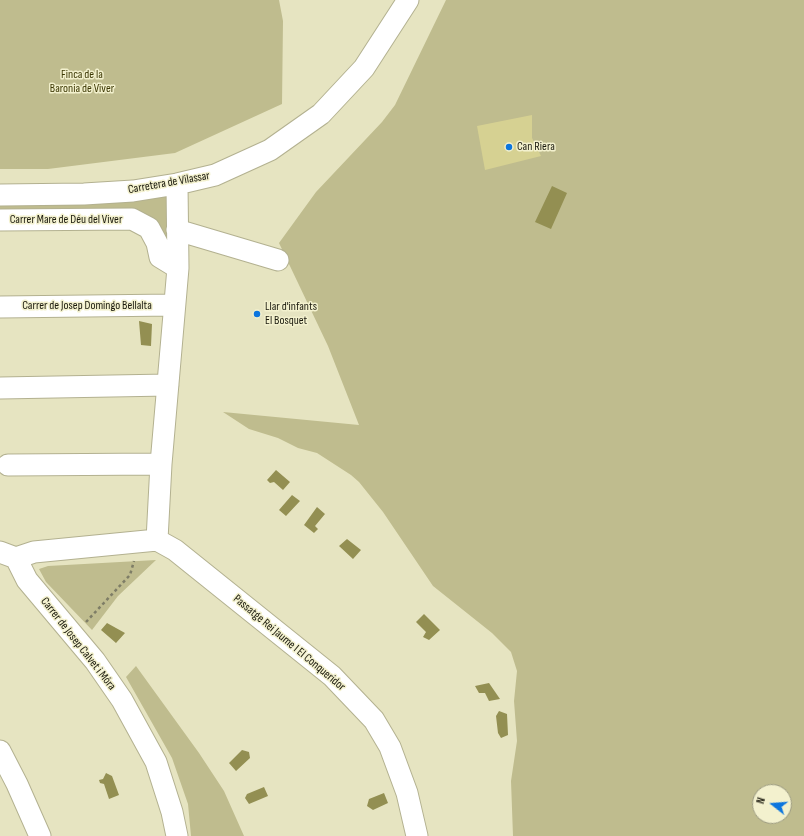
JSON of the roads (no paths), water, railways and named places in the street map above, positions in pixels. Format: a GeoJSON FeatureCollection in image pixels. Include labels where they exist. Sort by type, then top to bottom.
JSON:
{"type":"FeatureCollection","features":[{"type":"Feature","properties":{"kind":"street","name":"Carretera de Vilassar"},"geometry":{"type":"LineString","coordinates":[[0,195],[84,194],[133,191],[177,184],[214,175],[270,150],[321,114],[364,68],[408,0]]}},
{"type":"Feature","properties":{"kind":"street"},"geometry":{"type":"LineString","coordinates":[[8,555],[157,540],[161,464],[178,268],[177,184]]}},
{"type":"Feature","properties":{"kind":"street","name":"Carrer Mare de Déu del Viver"},"geometry":{"type":"LineString","coordinates":[[0,220],[132,220],[149,228],[157,243],[160,257],[178,268]]}},
{"type":"Feature","properties":{"kind":"street"},"geometry":{"type":"LineString","coordinates":[[177,230],[278,260]]}},
{"type":"Feature","properties":{"kind":"street","name":"Carrer de Josep Domingo Bellalta"},"geometry":{"type":"LineString","coordinates":[[0,307],[174,305]]}},
{"type":"Feature","properties":{"kind":"street"},"geometry":{"type":"LineString","coordinates":[[0,388],[168,385]]}},
{"type":"Feature","properties":{"kind":"street"},"geometry":{"type":"LineString","coordinates":[[8,465],[161,464]]}},
{"type":"Feature","properties":{"kind":"street","name":"Passatge Rei Jaume I El Conqueridor"},"geometry":{"type":"LineString","coordinates":[[157,540],[175,550],[332,676],[374,720],[390,747],[407,792],[417,836]]}},
{"type":"Feature","properties":{"kind":"street","name":"Carrer de Josep Calvet i Móra"},"geometry":{"type":"LineString","coordinates":[[8,555],[95,662],[122,700],[156,762],[172,812],[177,836]]}},
{"type":"Feature","properties":{"kind":"street"},"geometry":{"type":"LineString","coordinates":[[0,751],[18,784],[40,836]]}},
{"type":"Feature","properties":{"kind":"place","name":"Can Riera"},"geometry":{"type":"Point","coordinates":[509,147]}},
{"type":"Feature","properties":{"kind":"place","name":"Llar d'infants El Bosquet"},"geometry":{"type":"Point","coordinates":[257,314]}},
{"type":"Feature","properties":{"kind":"park label","name":"Finca de la Baronia de Viver"},"geometry":{"type":"Point","coordinates":[82,82]}}]}
